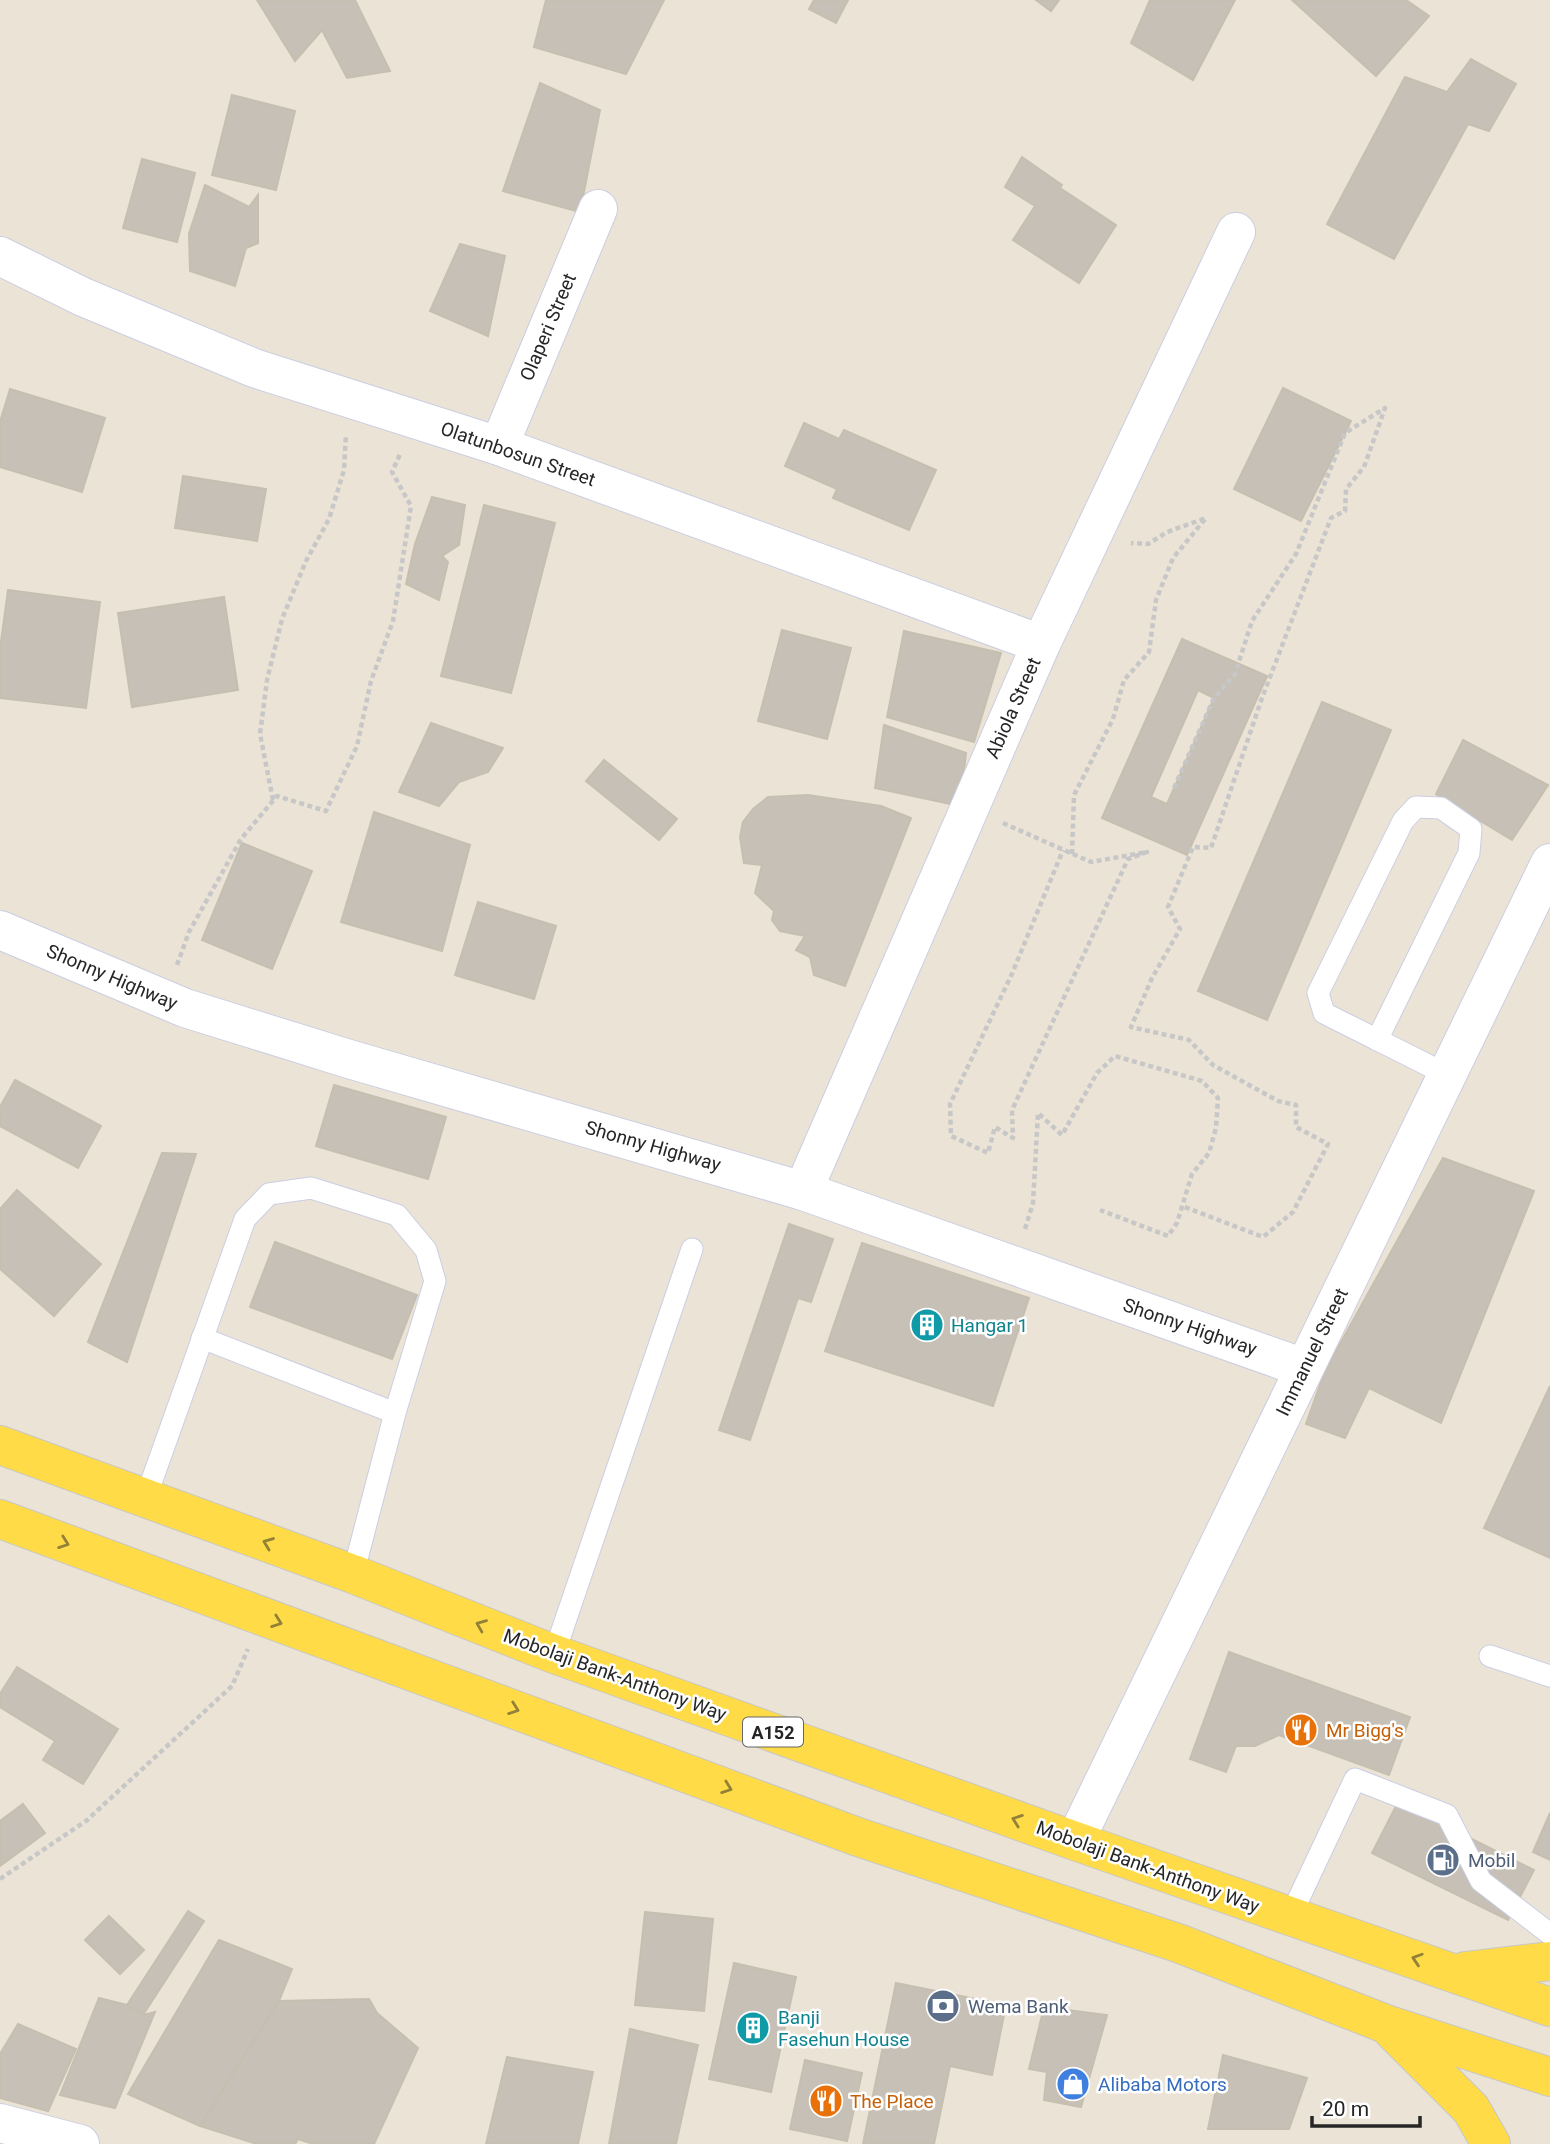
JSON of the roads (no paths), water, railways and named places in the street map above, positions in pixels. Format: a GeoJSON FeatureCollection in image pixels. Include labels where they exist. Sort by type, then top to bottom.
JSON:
{"type":"FeatureCollection","features":[{"type":"Feature","properties":{"kind":"main road","name":"Mobolaji Bank-Anthony Way"},"geometry":{"type":"LineString","coordinates":[[0,1445],[353,1574],[554,1654],[1075,1841],[1550,2007]]}},
{"type":"Feature","properties":{"kind":"main road"},"geometry":{"type":"LineString","coordinates":[[0,1519],[858,1837],[1178,1943],[1386,2024],[1550,2077]]}},
{"type":"Feature","properties":{"kind":"main road","name":"A152"},"geometry":{"type":"LineString","coordinates":[[1456,1972],[1550,1961]]}},
{"type":"Feature","properties":{"kind":"main road"},"geometry":{"type":"LineString","coordinates":[[1386,2024],[1471,2109],[1491,2144]]}},
{"type":"Feature","properties":{"kind":"street","name":"Olaperi Street"},"geometry":{"type":"LineString","coordinates":[[499,446],[598,209]]}},
{"type":"Feature","properties":{"kind":"street","name":"Abiola Street"},"geometry":{"type":"LineString","coordinates":[[803,1191],[1041,644],[1237,232]]}},
{"type":"Feature","properties":{"kind":"street","name":"Olatunbosun Street"},"geometry":{"type":"LineString","coordinates":[[0,256],[83,297],[254,368],[499,446],[1041,644]]}},
{"type":"Feature","properties":{"kind":"street","name":"Immanuel Street"},"geometry":{"type":"LineString","coordinates":[[1075,1841],[1550,863]]}},
{"type":"Feature","properties":{"kind":"street","name":"Shonny Highway"},"geometry":{"type":"LineString","coordinates":[[0,930],[164,999],[349,1059],[803,1191],[1304,1368]]}},
{"type":"Feature","properties":{"kind":"street"},"geometry":{"type":"LineString","coordinates":[[0,2123],[80,2144]]}},
{"type":"Feature","properties":{"kind":"lane"},"geometry":{"type":"LineString","coordinates":[[1377,1040],[1469,853],[1471,829],[1441,808],[1416,807],[1403,821],[1318,993],[1324,1013],[1377,1040],[1446,1074]]}},
{"type":"Feature","properties":{"kind":"lane"},"geometry":{"type":"LineString","coordinates":[[146,1497],[245,1220],[269,1194],[311,1188],[397,1215],[426,1250],[435,1281],[395,1413],[353,1574]]}},
{"type":"Feature","properties":{"kind":"lane"},"geometry":{"type":"LineString","coordinates":[[554,1654],[692,1249]]}},
{"type":"Feature","properties":{"kind":"lane"},"geometry":{"type":"LineString","coordinates":[[202,1338],[395,1413]]}},
{"type":"Feature","properties":{"kind":"lane"},"geometry":{"type":"LineString","coordinates":[[1490,1656],[1550,1676]]}},
{"type":"Feature","properties":{"kind":"lane"},"geometry":{"type":"LineString","coordinates":[[1290,1917],[1355,1779],[1447,1815],[1481,1881],[1550,1934]]}},
{"type":"Feature","properties":{"kind":"place","name":"Hangar 1"},"geometry":{"type":"Point","coordinates":[927,1325]}},
{"type":"Feature","properties":{"kind":"place","name":"Mr Bigg's"},"geometry":{"type":"Point","coordinates":[1301,1730]}},
{"type":"Feature","properties":{"kind":"place","name":"Mobil"},"geometry":{"type":"Point","coordinates":[1443,1860]}},
{"type":"Feature","properties":{"kind":"place","name":"Wema Bank"},"geometry":{"type":"Point","coordinates":[943,2006]}},
{"type":"Feature","properties":{"kind":"place","name":"Banji Fasehun House"},"geometry":{"type":"Point","coordinates":[753,2028]}},
{"type":"Feature","properties":{"kind":"place","name":"Alibaba Motors"},"geometry":{"type":"Point","coordinates":[1073,2084]}},
{"type":"Feature","properties":{"kind":"place","name":"The Place"},"geometry":{"type":"Point","coordinates":[826,2101]}}]}
